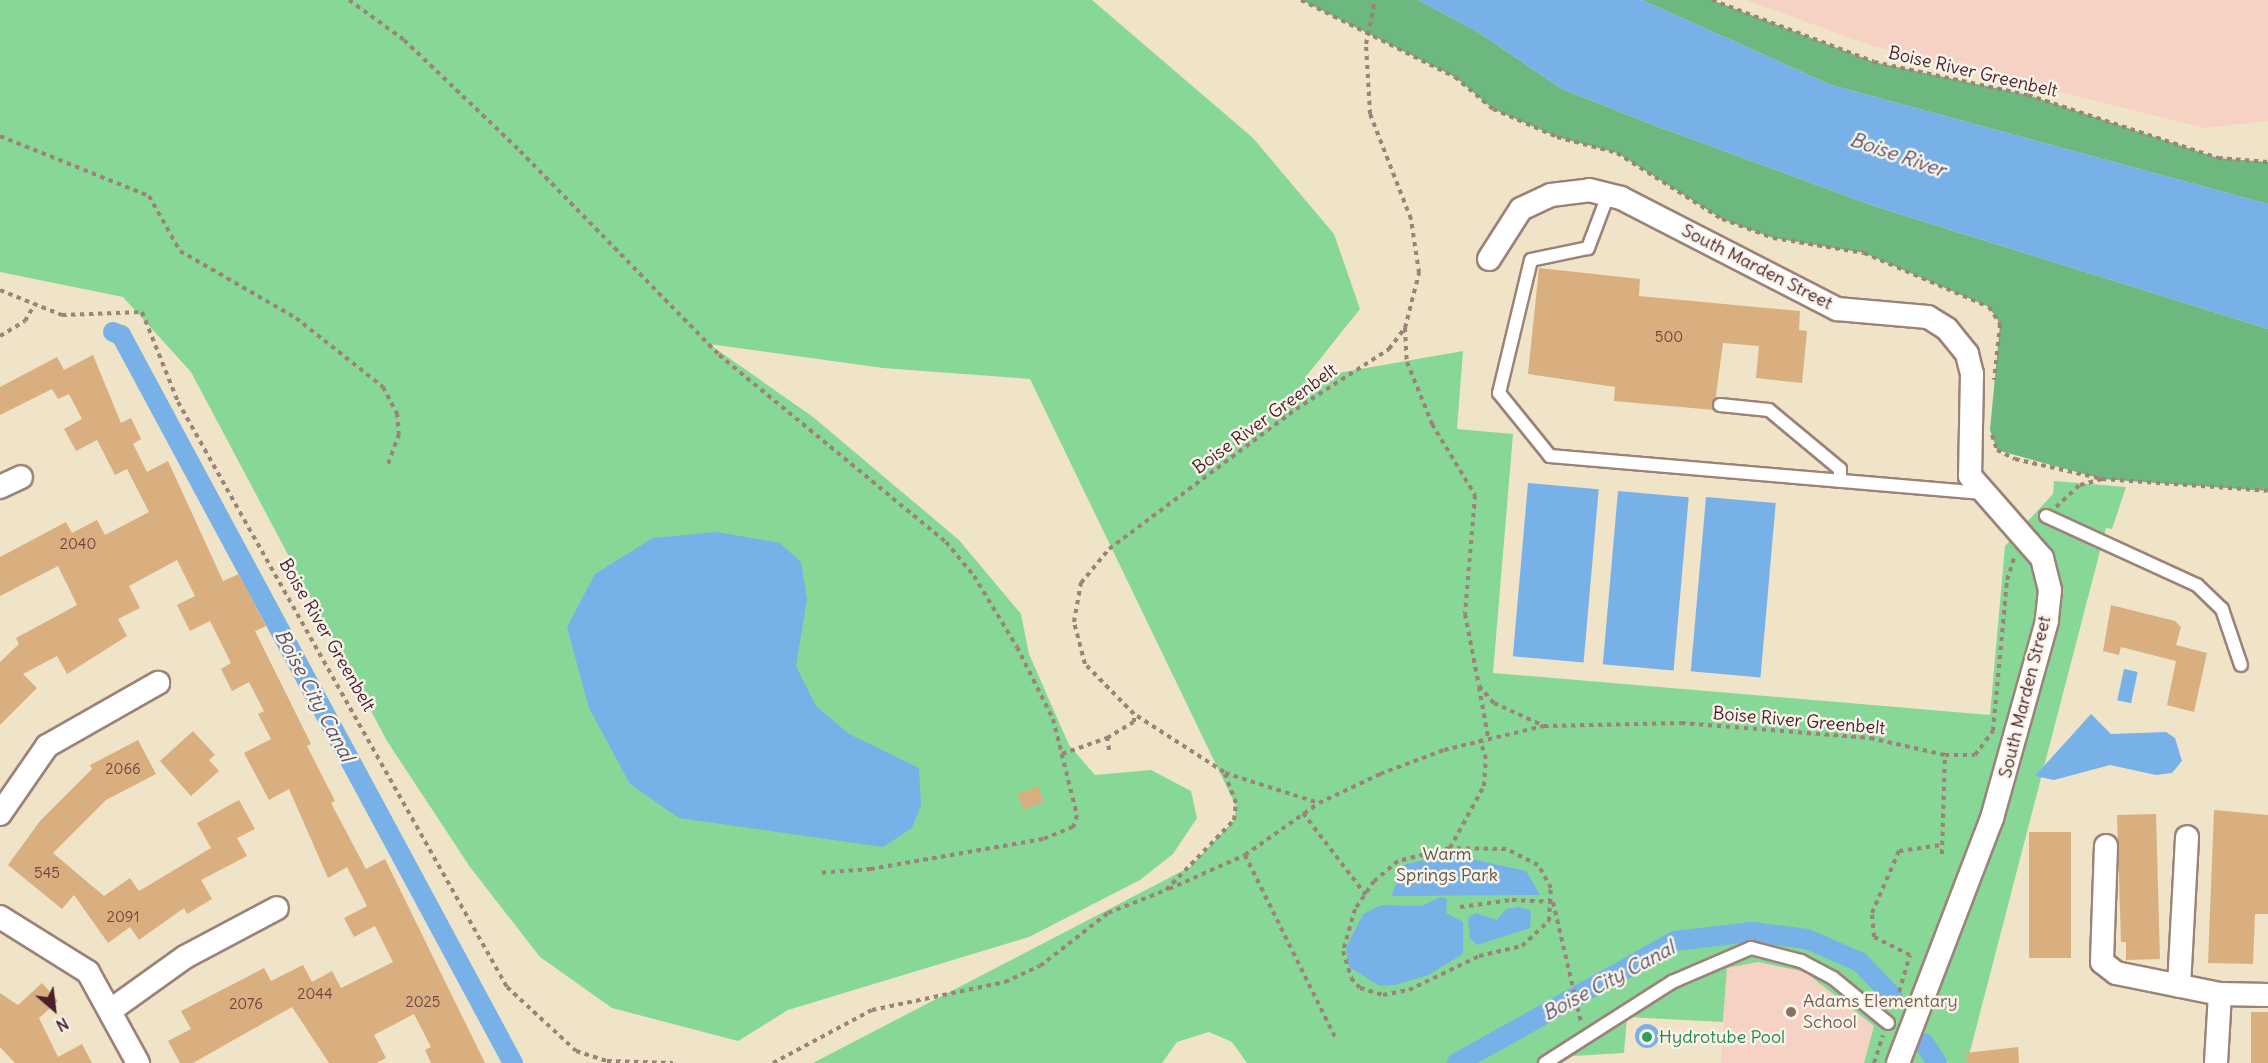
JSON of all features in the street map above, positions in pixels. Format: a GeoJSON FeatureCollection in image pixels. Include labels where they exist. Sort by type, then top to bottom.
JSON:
{"type":"FeatureCollection","features":[{"type":"Feature","properties":{"kind":"street","name":"South Marden Street"},"geometry":{"type":"LineString","coordinates":[[1489,259],[1521,209],[1551,195],[1589,190],[1608,195],[1837,309],[1904,311],[1947,329],[1967,354],[1972,374],[1967,451],[1971,476],[2027,536],[2042,558],[2049,590],[2035,672],[1992,818],[1898,1063]]}},
{"type":"Feature","properties":{"kind":"street"},"geometry":{"type":"LineString","coordinates":[[0,487],[21,477]]}},
{"type":"Feature","properties":{"kind":"street"},"geometry":{"type":"LineString","coordinates":[[0,814],[46,746],[158,683]]}},
{"type":"Feature","properties":{"kind":"street"},"geometry":{"type":"LineString","coordinates":[[2180,986],[2187,837]]}},
{"type":"Feature","properties":{"kind":"street"},"geometry":{"type":"LineString","coordinates":[[2106,846],[2103,962],[2116,973],[2180,986],[2220,994],[2268,995]]}},
{"type":"Feature","properties":{"kind":"street"},"geometry":{"type":"LineString","coordinates":[[111,1010],[185,957],[277,908]]}},
{"type":"Feature","properties":{"kind":"street"},"geometry":{"type":"LineString","coordinates":[[0,917],[88,972],[111,1010],[138,1063]]}},
{"type":"Feature","properties":{"kind":"street"},"geometry":{"type":"LineString","coordinates":[[2216,1063],[2220,994]]}},
{"type":"Feature","properties":{"kind":"lane"},"geometry":{"type":"LineString","coordinates":[[1608,195],[1588,248],[1531,260],[1499,393],[1550,456],[1986,493]]}},
{"type":"Feature","properties":{"kind":"lane"},"geometry":{"type":"LineString","coordinates":[[1720,405],[1769,410],[1840,469],[1840,481]]}},
{"type":"Feature","properties":{"kind":"lane"},"geometry":{"type":"LineString","coordinates":[[2046,516],[2197,585],[2222,609],[2241,665]]}},
{"type":"Feature","properties":{"kind":"lane"},"geometry":{"type":"LineString","coordinates":[[1545,1063],[1672,982],[1751,948],[1809,965],[1888,1023]]}},
{"type":"Feature","properties":{"kind":"path"},"geometry":{"type":"LineString","coordinates":[[350,0],[404,40],[512,143],[719,355],[946,542],[974,576],[1017,647],[1053,719],[1077,815],[1073,827],[1061,835],[871,869],[817,873]]}},
{"type":"Feature","properties":{"kind":"path"},"geometry":{"type":"LineString","coordinates":[[1301,0],[1455,76],[1493,109],[1557,137],[1617,153],[1722,219],[1773,238],[1864,253],[1989,307],[2000,324],[1994,385]]}},
{"type":"Feature","properties":{"kind":"path","name":"Boise River Greenbelt"},"geometry":{"type":"LineString","coordinates":[[1319,803],[1224,772],[1134,714],[1085,664],[1074,622],[1081,584],[1109,549],[1296,409],[1389,349],[1405,328],[1419,273],[1411,219],[1370,114],[1368,32],[1375,0]]}},
{"type":"Feature","properties":{"kind":"path","name":"Boise River Greenbelt"},"geometry":{"type":"LineString","coordinates":[[1712,0],[1874,62],[2028,94],[2218,158],[2268,162]]}},
{"type":"Feature","properties":{"kind":"path"},"geometry":{"type":"LineString","coordinates":[[0,136],[149,196],[180,251],[296,318],[383,387],[397,413],[399,434],[387,467]]}},
{"type":"Feature","properties":{"kind":"path","name":"Boise River Greenbelt"},"geometry":{"type":"LineString","coordinates":[[0,290],[35,304],[85,318],[130,309],[149,321],[160,366],[178,402],[507,987],[576,1051],[607,1062],[673,1063]]}},
{"type":"Feature","properties":{"kind":"path"},"geometry":{"type":"LineString","coordinates":[[0,336],[25,321],[35,304]]}},
{"type":"Feature","properties":{"kind":"path"},"geometry":{"type":"LineString","coordinates":[[1405,328],[1407,362],[1431,424],[1475,495],[1465,614],[1488,737]]}},
{"type":"Feature","properties":{"kind":"path"},"geometry":{"type":"LineString","coordinates":[[1990,430],[1997,450],[2015,459],[2102,479],[2268,491]]}},
{"type":"Feature","properties":{"kind":"path"},"geometry":{"type":"LineString","coordinates":[[2046,516],[2080,485],[2102,479]]}},
{"type":"Feature","properties":{"kind":"path","name":"Boise River Greenbelt"},"geometry":{"type":"LineString","coordinates":[[773,1063],[872,1010],[1005,982],[1040,966],[1108,914],[1245,855],[1319,803],[1413,760],[1480,739],[1544,726],[1681,723],[1870,738],[1945,755],[1975,755],[1993,730],[2007,580],[2027,536]]}},
{"type":"Feature","properties":{"kind":"path"},"geometry":{"type":"LineString","coordinates":[[1479,686],[1494,703],[1544,726]]}},
{"type":"Feature","properties":{"kind":"path"},"geometry":{"type":"LineString","coordinates":[[1062,754],[1107,738],[1134,722],[1134,714]]}},
{"type":"Feature","properties":{"kind":"path"},"geometry":{"type":"LineString","coordinates":[[1107,738],[1109,750]]}},
{"type":"Feature","properties":{"kind":"path"},"geometry":{"type":"LineString","coordinates":[[1450,848],[1484,786],[1486,759],[1480,739]]}},
{"type":"Feature","properties":{"kind":"path"},"geometry":{"type":"LineString","coordinates":[[1942,854],[1945,755]]}},
{"type":"Feature","properties":{"kind":"path","name":"Boise River Greenbelt"},"geometry":{"type":"LineString","coordinates":[[1167,890],[1234,819],[1236,803],[1224,772]]}},
{"type":"Feature","properties":{"kind":"path"},"geometry":{"type":"LineString","coordinates":[[1302,813],[1366,895]]}},
{"type":"Feature","properties":{"kind":"path"},"geometry":{"type":"LineString","coordinates":[[1874,1063],[1911,955],[1874,937],[1872,913],[1899,851],[1942,845]]}},
{"type":"Feature","properties":{"kind":"path"},"geometry":{"type":"LineString","coordinates":[[1553,902],[1546,926],[1528,943],[1479,956],[1422,985],[1383,995],[1354,982],[1343,951],[1347,928],[1366,895],[1398,861],[1450,848],[1506,849],[1527,857],[1546,876],[1553,902],[1577,1006]]}},
{"type":"Feature","properties":{"kind":"path"},"geometry":{"type":"LineString","coordinates":[[1245,855],[1335,1037]]}},
{"type":"Feature","properties":{"kind":"path"},"geometry":{"type":"LineString","coordinates":[[1460,907],[1512,900],[1553,902]]}},
{"type":"Feature","properties":{"kind":"shaded area"},"geometry":{"type":"Polygon","coordinates":[[[1746,0],[2268,0],[2268,121],[2204,128],[1870,45],[1746,0]]]}},
{"type":"Feature","properties":{"kind":"shaded area","name":"Adams Elementary School"},"geometry":{"type":"Polygon","coordinates":[[[1758,962],[1805,972],[1875,1026],[1864,1063],[1721,1063],[1727,968],[1758,962]]]}},
{"type":"Feature","properties":{"kind":"green space","name":"Warm Springs Park"},"geometry":{"type":"Polygon","coordinates":[[[0,0],[1092,0],[1253,138],[1334,234],[1360,309],[1304,379],[1463,351],[1457,429],[1513,434],[1493,673],[1990,715],[2005,546],[2053,494],[2054,481],[2126,487],[2112,529],[2106,528],[1967,1063],[1948,1063],[1930,1041],[1929,1063],[1864,1063],[1874,1026],[1805,972],[1758,962],[1727,968],[1723,1022],[1627,1017],[1624,1053],[1573,1056],[1562,1063],[1247,1063],[1232,1042],[1209,1032],[1177,1042],[1162,1063],[813,1063],[1190,867],[1234,820],[1236,806],[1030,379],[883,368],[709,344],[813,417],[959,540],[1021,614],[1029,654],[1069,745],[1095,775],[1151,770],[1191,791],[1197,818],[1173,854],[1140,880],[1029,937],[788,1010],[738,1041],[612,1008],[540,957],[470,867],[387,741],[191,372],[123,297],[0,272],[0,0]]]}},
{"type":"Feature","properties":{"kind":"green space"},"geometry":{"type":"Polygon","coordinates":[[[1301,0],[1418,0],[1478,32],[1562,89],[1656,126],[1874,206],[2268,329],[2268,491],[2102,479],[1997,450],[1990,430],[2000,324],[1989,307],[1864,253],[1773,238],[1722,219],[1617,153],[1557,137],[1493,109],[1455,77],[1301,0]]]}},
{"type":"Feature","properties":{"kind":"green space"},"geometry":{"type":"Polygon","coordinates":[[[1642,0],[1712,0],[1874,62],[2028,95],[2218,158],[2268,162],[2268,204],[1831,85],[1642,0]]]}},
{"type":"Feature","properties":{"kind":"water","name":"Boise River"},"geometry":{"type":"Polygon","coordinates":[[[1418,0],[1642,0],[1831,85],[2268,204],[2268,329],[1874,206],[1656,126],[1562,89],[1478,32],[1418,0]]]}},
{"type":"Feature","properties":{"kind":"water"},"geometry":{"type":"Polygon","coordinates":[[[1528,483],[1599,489],[1584,663],[1513,656],[1528,483]]]}},
{"type":"Feature","properties":{"kind":"water"},"geometry":{"type":"Polygon","coordinates":[[[1618,491],[1689,497],[1674,671],[1603,664],[1618,491]]]}},
{"type":"Feature","properties":{"kind":"water"},"geometry":{"type":"Polygon","coordinates":[[[1706,497],[1776,503],[1760,677],[1691,671],[1706,497]]]}},
{"type":"Feature","properties":{"kind":"water"},"geometry":{"type":"Polygon","coordinates":[[[717,532],[780,543],[801,562],[807,599],[796,666],[816,706],[849,734],[919,768],[921,805],[912,828],[883,847],[679,818],[630,784],[589,708],[567,627],[595,574],[653,538],[717,532]]]}},
{"type":"Feature","properties":{"kind":"water"},"geometry":{"type":"Polygon","coordinates":[[[2124,669],[2138,672],[2131,703],[2117,700],[2124,669]]]}},
{"type":"Feature","properties":{"kind":"water"},"geometry":{"type":"Polygon","coordinates":[[[2091,714],[2111,734],[2166,732],[2175,738],[2182,761],[2172,773],[2156,775],[2110,765],[2054,780],[2035,776],[2091,714]]]}},
{"type":"Feature","properties":{"kind":"water"},"geometry":{"type":"Polygon","coordinates":[[[1448,854],[1526,871],[1540,895],[1391,896],[1404,865],[1448,854]]]}},
{"type":"Feature","properties":{"kind":"water"},"geometry":{"type":"Polygon","coordinates":[[[1441,897],[1447,899],[1446,913],[1463,922],[1463,954],[1428,975],[1395,985],[1380,986],[1349,967],[1346,948],[1363,914],[1382,905],[1421,906],[1441,897]]]}},
{"type":"Feature","properties":{"kind":"water"},"geometry":{"type":"Polygon","coordinates":[[[1520,907],[1531,911],[1530,928],[1477,945],[1470,938],[1468,918],[1476,913],[1497,920],[1506,909],[1520,907]]]}},
{"type":"Feature","properties":{"kind":"water","name":"Hydrotube Pool"},"geometry":{"type":"Polygon","coordinates":[[[1647,1024],[1656,1027],[1659,1036],[1656,1045],[1647,1048],[1638,1045],[1635,1036],[1638,1027],[1647,1024]]]}},
{"type":"Feature","properties":{"kind":"building"},"geometry":{"type":"Polygon","coordinates":[[[1539,268],[1640,279],[1639,296],[1800,311],[1799,330],[1807,331],[1802,383],[1756,378],[1759,346],[1723,343],[1714,410],[1614,401],[1615,387],[1528,374],[1539,268]]]}},
{"type":"Feature","properties":{"kind":"building"},"geometry":{"type":"Polygon","coordinates":[[[93,355],[121,423],[131,418],[141,439],[133,444],[147,472],[168,461],[223,581],[239,574],[266,626],[255,631],[311,744],[307,746],[335,801],[331,803],[366,869],[385,859],[485,1063],[431,1063],[425,1050],[431,1047],[414,1014],[374,1035],[386,1058],[376,1063],[329,1063],[292,1007],[193,1063],[180,1063],[168,1041],[191,1029],[181,1011],[264,968],[271,981],[303,965],[312,982],[332,971],[341,988],[393,962],[375,926],[354,937],[344,918],[367,906],[347,867],[328,878],[289,789],[269,800],[244,753],[271,739],[258,714],[264,711],[249,682],[232,691],[221,669],[231,663],[210,621],[190,631],[177,605],[195,596],[177,560],[129,586],[140,608],[118,619],[127,636],[67,674],[57,656],[23,674],[37,688],[0,725],[0,662],[19,644],[16,638],[77,605],[58,566],[0,596],[0,557],[66,522],[72,533],[97,520],[105,535],[149,512],[127,469],[115,475],[97,440],[76,451],[64,429],[82,419],[69,394],[58,399],[52,389],[0,415],[0,387],[57,357],[64,370],[93,355]]]}},
{"type":"Feature","properties":{"kind":"building"},"geometry":{"type":"Polygon","coordinates":[[[2111,605],[2175,621],[2181,627],[2176,645],[2207,653],[2194,712],[2167,705],[2176,661],[2121,647],[2119,655],[2103,651],[2111,605]]]}},
{"type":"Feature","properties":{"kind":"building"},"geometry":{"type":"Polygon","coordinates":[[[193,731],[215,755],[209,760],[219,771],[191,796],[160,761],[193,731]]]}},
{"type":"Feature","properties":{"kind":"building"},"geometry":{"type":"Polygon","coordinates":[[[138,740],[156,774],[106,800],[53,853],[104,896],[130,878],[139,891],[211,848],[197,823],[239,800],[255,829],[237,838],[247,856],[201,880],[212,899],[187,914],[184,908],[139,940],[130,927],[108,943],[74,895],[62,909],[8,865],[40,821],[92,769],[90,765],[138,740]]]}},
{"type":"Feature","properties":{"kind":"building"},"geometry":{"type":"Polygon","coordinates":[[[1038,786],[1044,802],[1024,810],[1017,794],[1038,786]]]}},
{"type":"Feature","properties":{"kind":"building"},"geometry":{"type":"Polygon","coordinates":[[[2214,810],[2268,815],[2268,914],[2255,914],[2253,964],[2208,963],[2214,810]]]}},
{"type":"Feature","properties":{"kind":"building"},"geometry":{"type":"Polygon","coordinates":[[[2156,814],[2160,959],[2126,960],[2126,942],[2121,942],[2117,815],[2156,814]]]}},
{"type":"Feature","properties":{"kind":"building"},"geometry":{"type":"Polygon","coordinates":[[[2029,832],[2071,832],[2071,958],[2029,958],[2029,832]]]}},
{"type":"Feature","properties":{"kind":"building"},"geometry":{"type":"Polygon","coordinates":[[[42,983],[58,1001],[39,1018],[58,1057],[82,1044],[92,1063],[15,1063],[0,1047],[0,993],[18,1005],[42,983]]]}},
{"type":"Feature","properties":{"kind":"building"},"geometry":{"type":"Polygon","coordinates":[[[2251,1012],[2268,1012],[2268,1063],[2251,1063],[2251,1012]]]}},
{"type":"Feature","properties":{"kind":"building"},"geometry":{"type":"Polygon","coordinates":[[[2018,1047],[2019,1063],[1967,1063],[1966,1053],[2018,1047]]]}},
{"type":"Feature","properties":{"kind":"waterway","name":"Boise City Canal"},"geometry":{"type":"LineString","coordinates":[[113,332],[121,335],[513,1063]]}},
{"type":"Feature","properties":{"kind":"waterway","name":"Boise City Canal"},"geometry":{"type":"LineString","coordinates":[[1457,1063],[1675,941],[1752,932],[1807,939],[1860,962],[1893,997]]}},
{"type":"Feature","properties":{"kind":"waterway","name":"Boise City Canal"},"geometry":{"type":"LineString","coordinates":[[1924,1043],[1937,1063]]}},
{"type":"Feature","properties":{"kind":"place","name":"Adams Elementary School"},"geometry":{"type":"Point","coordinates":[1791,1012]}},
{"type":"Feature","properties":{"kind":"place","name":"Hydrotube Pool"},"geometry":{"type":"Point","coordinates":[1647,1037]}}]}
